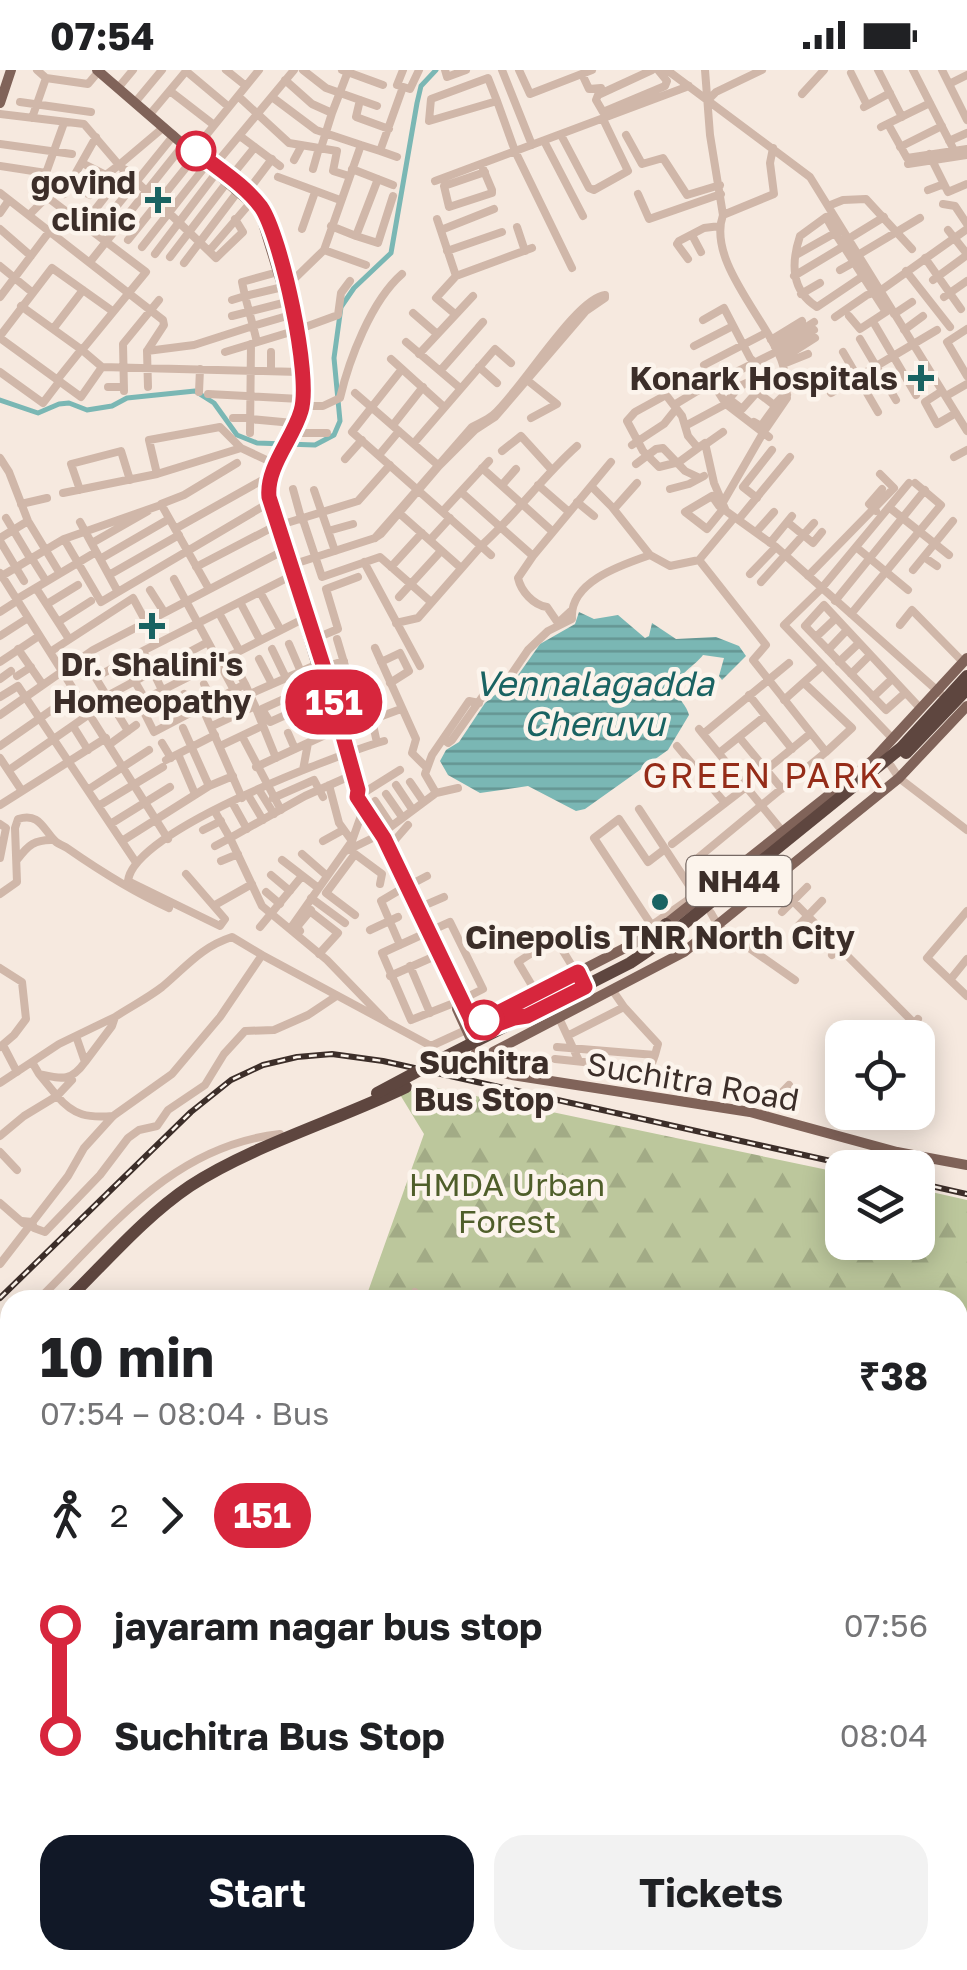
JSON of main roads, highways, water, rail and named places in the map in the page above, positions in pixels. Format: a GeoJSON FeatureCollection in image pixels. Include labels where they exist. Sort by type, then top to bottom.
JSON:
{"type":"FeatureCollection","features":[{"type":"Feature","properties":{"kind":"highway","name":"NH44"},"geometry":{"type":"LineString","coordinates":[[536,1015],[624,976],[711,914],[806,830],[902,734],[953,702],[966,665]]}},
{"type":"Feature","properties":{"kind":"highway","name":"NH44"},"geometry":{"type":"LineString","coordinates":[[77,1290],[174,1198],[233,1159],[280,1134],[447,1062],[649,951],[706,894],[786,836],[806,830],[895,772],[967,688]]}},
{"type":"Feature","properties":{"kind":"highway"},"geometry":{"type":"LineString","coordinates":[[649,951],[658,927]]}},
{"type":"Feature","properties":{"kind":"highway","name":"NH44"},"geometry":{"type":"LineString","coordinates":[[66,1290],[170,1191],[205,1168],[406,1088],[447,1062]]}},
{"type":"Feature","properties":{"kind":"highway"},"geometry":{"type":"LineString","coordinates":[[447,1062],[494,1068]]}},
{"type":"Feature","properties":{"kind":"main road"},"geometry":{"type":"LineString","coordinates":[[0,102],[11,70]]}},
{"type":"Feature","properties":{"kind":"main road"},"geometry":{"type":"LineString","coordinates":[[99,70],[152,112],[264,214],[296,331],[302,402],[268,487],[283,551],[321,666],[357,797]]}},
{"type":"Feature","properties":{"kind":"main road"},"geometry":{"type":"LineString","coordinates":[[119,86],[192,149]]}},
{"type":"Feature","properties":{"kind":"main road"},"geometry":{"type":"LineString","coordinates":[[246,195],[259,210],[292,315]]}},
{"type":"Feature","properties":{"kind":"main road"},"geometry":{"type":"LineString","coordinates":[[296,331],[302,402]]}},
{"type":"Feature","properties":{"kind":"main road"},"geometry":{"type":"LineString","coordinates":[[284,445],[266,478],[268,504],[314,639],[339,730]]}},
{"type":"Feature","properties":{"kind":"main road"},"geometry":{"type":"LineString","coordinates":[[786,836],[902,734],[920,708],[953,702]]}},
{"type":"Feature","properties":{"kind":"main road"},"geometry":{"type":"LineString","coordinates":[[346,753],[357,797],[388,848],[466,1030],[494,1068]]}},
{"type":"Feature","properties":{"kind":"main road"},"geometry":{"type":"LineString","coordinates":[[494,1068],[493,1052],[684,952],[777,885],[895,772]]}},
{"type":"Feature","properties":{"kind":"main road"},"geometry":{"type":"LineString","coordinates":[[380,834],[433,956],[478,1033],[514,1018],[536,1015]]}},
{"type":"Feature","properties":{"kind":"main road"},"geometry":{"type":"LineString","coordinates":[[481,1022],[658,927],[706,894]]}},
{"type":"Feature","properties":{"kind":"main road","name":"Suchitra Road"},"geometry":{"type":"LineString","coordinates":[[494,1068],[764,1111],[871,1142]]}},
{"type":"Feature","properties":{"kind":"main road","name":"Suchitra Road"},"geometry":{"type":"LineString","coordinates":[[494,1068],[536,1080],[750,1112],[967,1163]]}},
{"type":"Feature","properties":{"kind":"water","name":"Vennalagadda Cheruvu"},"geometry":{"type":"Polygon","coordinates":[[[579,612],[594,619],[618,615],[645,638],[652,623],[676,639],[716,637],[739,646],[746,656],[722,680],[719,676],[724,658],[703,655],[686,671],[677,685],[689,715],[668,750],[585,809],[576,811],[528,786],[480,793],[448,775],[440,761],[446,750],[459,742],[485,703],[516,678],[540,644],[575,624],[579,612]]]}},
{"type":"Feature","properties":{"kind":"waterway"},"geometry":{"type":"LineString","coordinates":[[0,400],[38,413],[59,404],[69,403],[87,410],[112,406],[127,398],[195,391],[214,403],[237,435],[257,443],[315,445],[334,435],[340,421],[334,358],[341,307],[354,288],[391,253],[421,86],[436,70]]}},
{"type":"Feature","properties":{"kind":"railway"},"geometry":{"type":"LineString","coordinates":[[8,1290],[191,1112],[231,1080],[263,1065],[297,1057],[332,1054],[383,1061],[825,1160]]}},
{"type":"Feature","properties":{"kind":"railway"},"geometry":{"type":"LineString","coordinates":[[935,1187],[967,1194]]}},
{"type":"Feature","properties":{"kind":"place","name":"govind clinic"},"geometry":{"type":"Point","coordinates":[158,200]}},
{"type":"Feature","properties":{"kind":"place","name":"Konark Hospitals"},"geometry":{"type":"Point","coordinates":[921,378]}},
{"type":"Feature","properties":{"kind":"place","name":"Dr. Shalini's Homeopathy"},"geometry":{"type":"Point","coordinates":[152,626]}},
{"type":"Feature","properties":{"kind":"place","name":"Cinepolis TNR North City"},"geometry":{"type":"Point","coordinates":[660,902]}},
{"type":"Feature","properties":{"kind":"place","name":"Suchitra Bus Stop"},"geometry":{"type":"Point","coordinates":[484,1020]}},
{"type":"Feature","properties":{"kind":"district","name":"GREEN PARK"},"geometry":{"type":"Point","coordinates":[764,775]}},
{"type":"Feature","properties":{"kind":"park label","name":"HMDA Urban Forest"},"geometry":{"type":"Point","coordinates":[507,1202]}}]}
